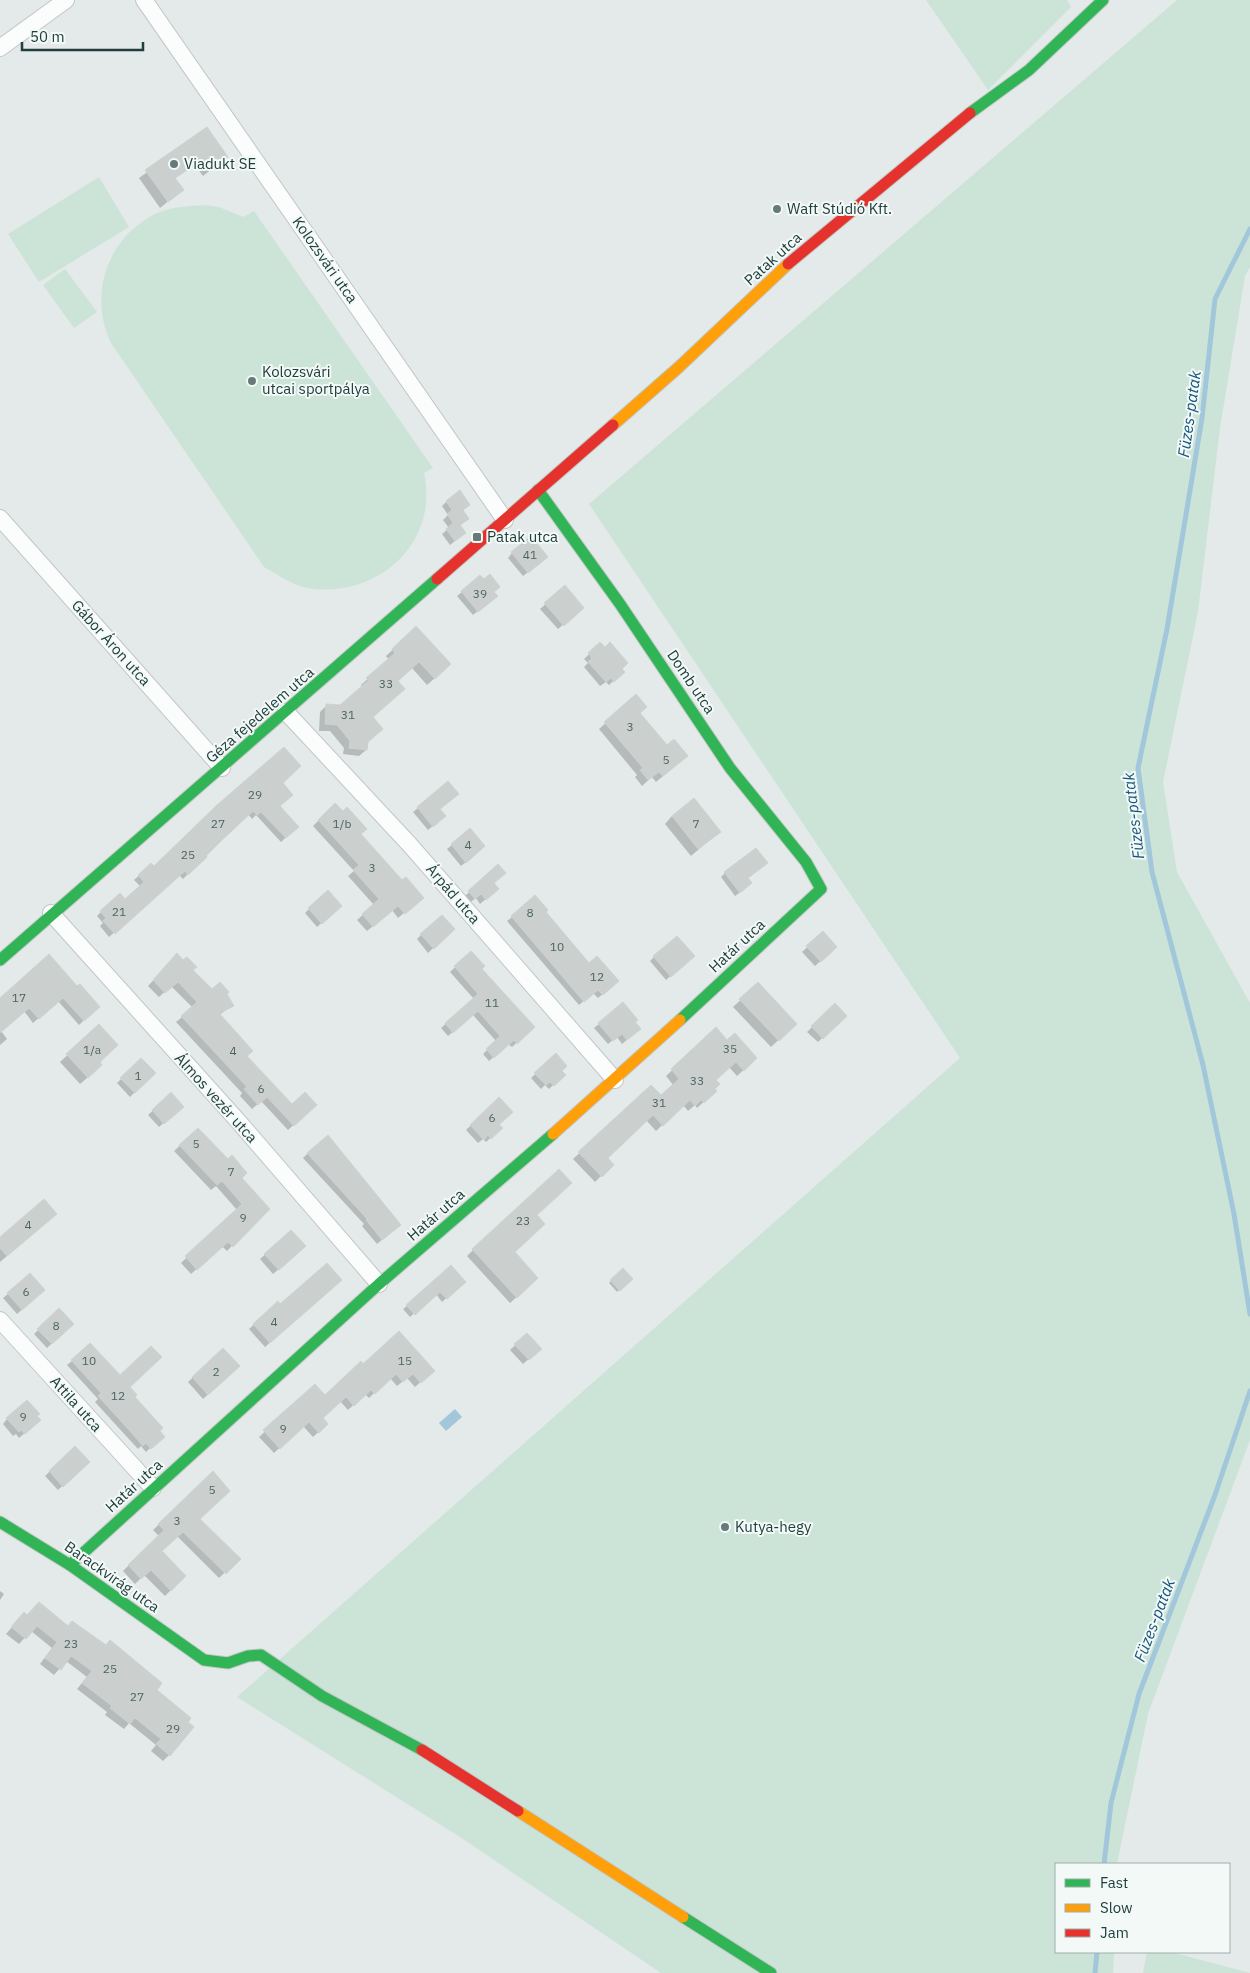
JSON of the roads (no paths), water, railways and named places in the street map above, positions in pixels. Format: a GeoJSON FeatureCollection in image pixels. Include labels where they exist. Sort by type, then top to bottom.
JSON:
{"type":"FeatureCollection","features":[{"type":"Feature","properties":{"kind":"street"},"geometry":{"type":"LineString","coordinates":[[0,48],[66,0]]}},
{"type":"Feature","properties":{"kind":"street","name":"Kolozsvári utca"},"geometry":{"type":"LineString","coordinates":[[144,0],[505,520]]}},
{"type":"Feature","properties":{"kind":"street","name":"Patak utca"},"geometry":{"type":"LineString","coordinates":[[538,490],[679,367],[777,273],[949,128],[1030,70],[1103,0]]}},
{"type":"Feature","properties":{"kind":"street","name":"Géza fejedelem utca"},"geometry":{"type":"LineString","coordinates":[[0,960],[51,913],[222,768],[538,490]]}},
{"type":"Feature","properties":{"kind":"street","name":"Domb utca"},"geometry":{"type":"LineString","coordinates":[[538,490],[620,604],[730,768],[806,862],[821,889]]}},
{"type":"Feature","properties":{"kind":"street","name":"Gábor Áron utca"},"geometry":{"type":"LineString","coordinates":[[0,518],[222,768]]}},
{"type":"Feature","properties":{"kind":"street","name":"Árpád utca"},"geometry":{"type":"LineString","coordinates":[[286,712],[410,845],[615,1080]]}},
{"type":"Feature","properties":{"kind":"street","name":"Határ utca"},"geometry":{"type":"LineString","coordinates":[[70,1565],[379,1284],[615,1080],[821,889]]}},
{"type":"Feature","properties":{"kind":"street","name":"Álmos vezér utca"},"geometry":{"type":"LineString","coordinates":[[51,913],[238,1121],[379,1284]]}},
{"type":"Feature","properties":{"kind":"street","name":"Attila utca"},"geometry":{"type":"LineString","coordinates":[[0,1320],[153,1488]]}},
{"type":"Feature","properties":{"kind":"street","name":"Barackvirág utca"},"geometry":{"type":"LineString","coordinates":[[0,1522],[70,1565],[204,1660],[228,1663],[248,1656],[261,1655],[322,1696],[410,1742],[771,1973]]}},
{"type":"Feature","properties":{"kind":"water"},"geometry":{"type":"Polygon","coordinates":[[[455,1409],[462,1417],[446,1431],[439,1423],[455,1409]]]}},
{"type":"Feature","properties":{"kind":"waterway","name":"Füzes-patak"},"geometry":{"type":"LineString","coordinates":[[1250,229],[1215,299],[1202,418],[1167,629],[1138,768],[1152,872],[1203,1065],[1234,1214],[1250,1314]]}},
{"type":"Feature","properties":{"kind":"waterway","name":"Füzes-patak"},"geometry":{"type":"LineString","coordinates":[[1104,1863],[1111,1803],[1139,1694],[1215,1495],[1250,1391]]}},
{"type":"Feature","properties":{"kind":"waterway","name":"Füzes-patak"},"geometry":{"type":"LineString","coordinates":[[1095,1973],[1097,1953]]}},
{"type":"Feature","properties":{"kind":"place","name":"Viadukt SE"},"geometry":{"type":"Point","coordinates":[174,164]}},
{"type":"Feature","properties":{"kind":"place","name":"Waft Stúdió Kft."},"geometry":{"type":"Point","coordinates":[777,209]}},
{"type":"Feature","properties":{"kind":"place","name":"Kolozsvári utcai sportpálya"},"geometry":{"type":"Point","coordinates":[252,381]}},
{"type":"Feature","properties":{"kind":"place","name":"Patak utca"},"geometry":{"type":"Point","coordinates":[477,537]}},
{"type":"Feature","properties":{"kind":"place","name":"Kutya-hegy"},"geometry":{"type":"Point","coordinates":[725,1527]}}]}
